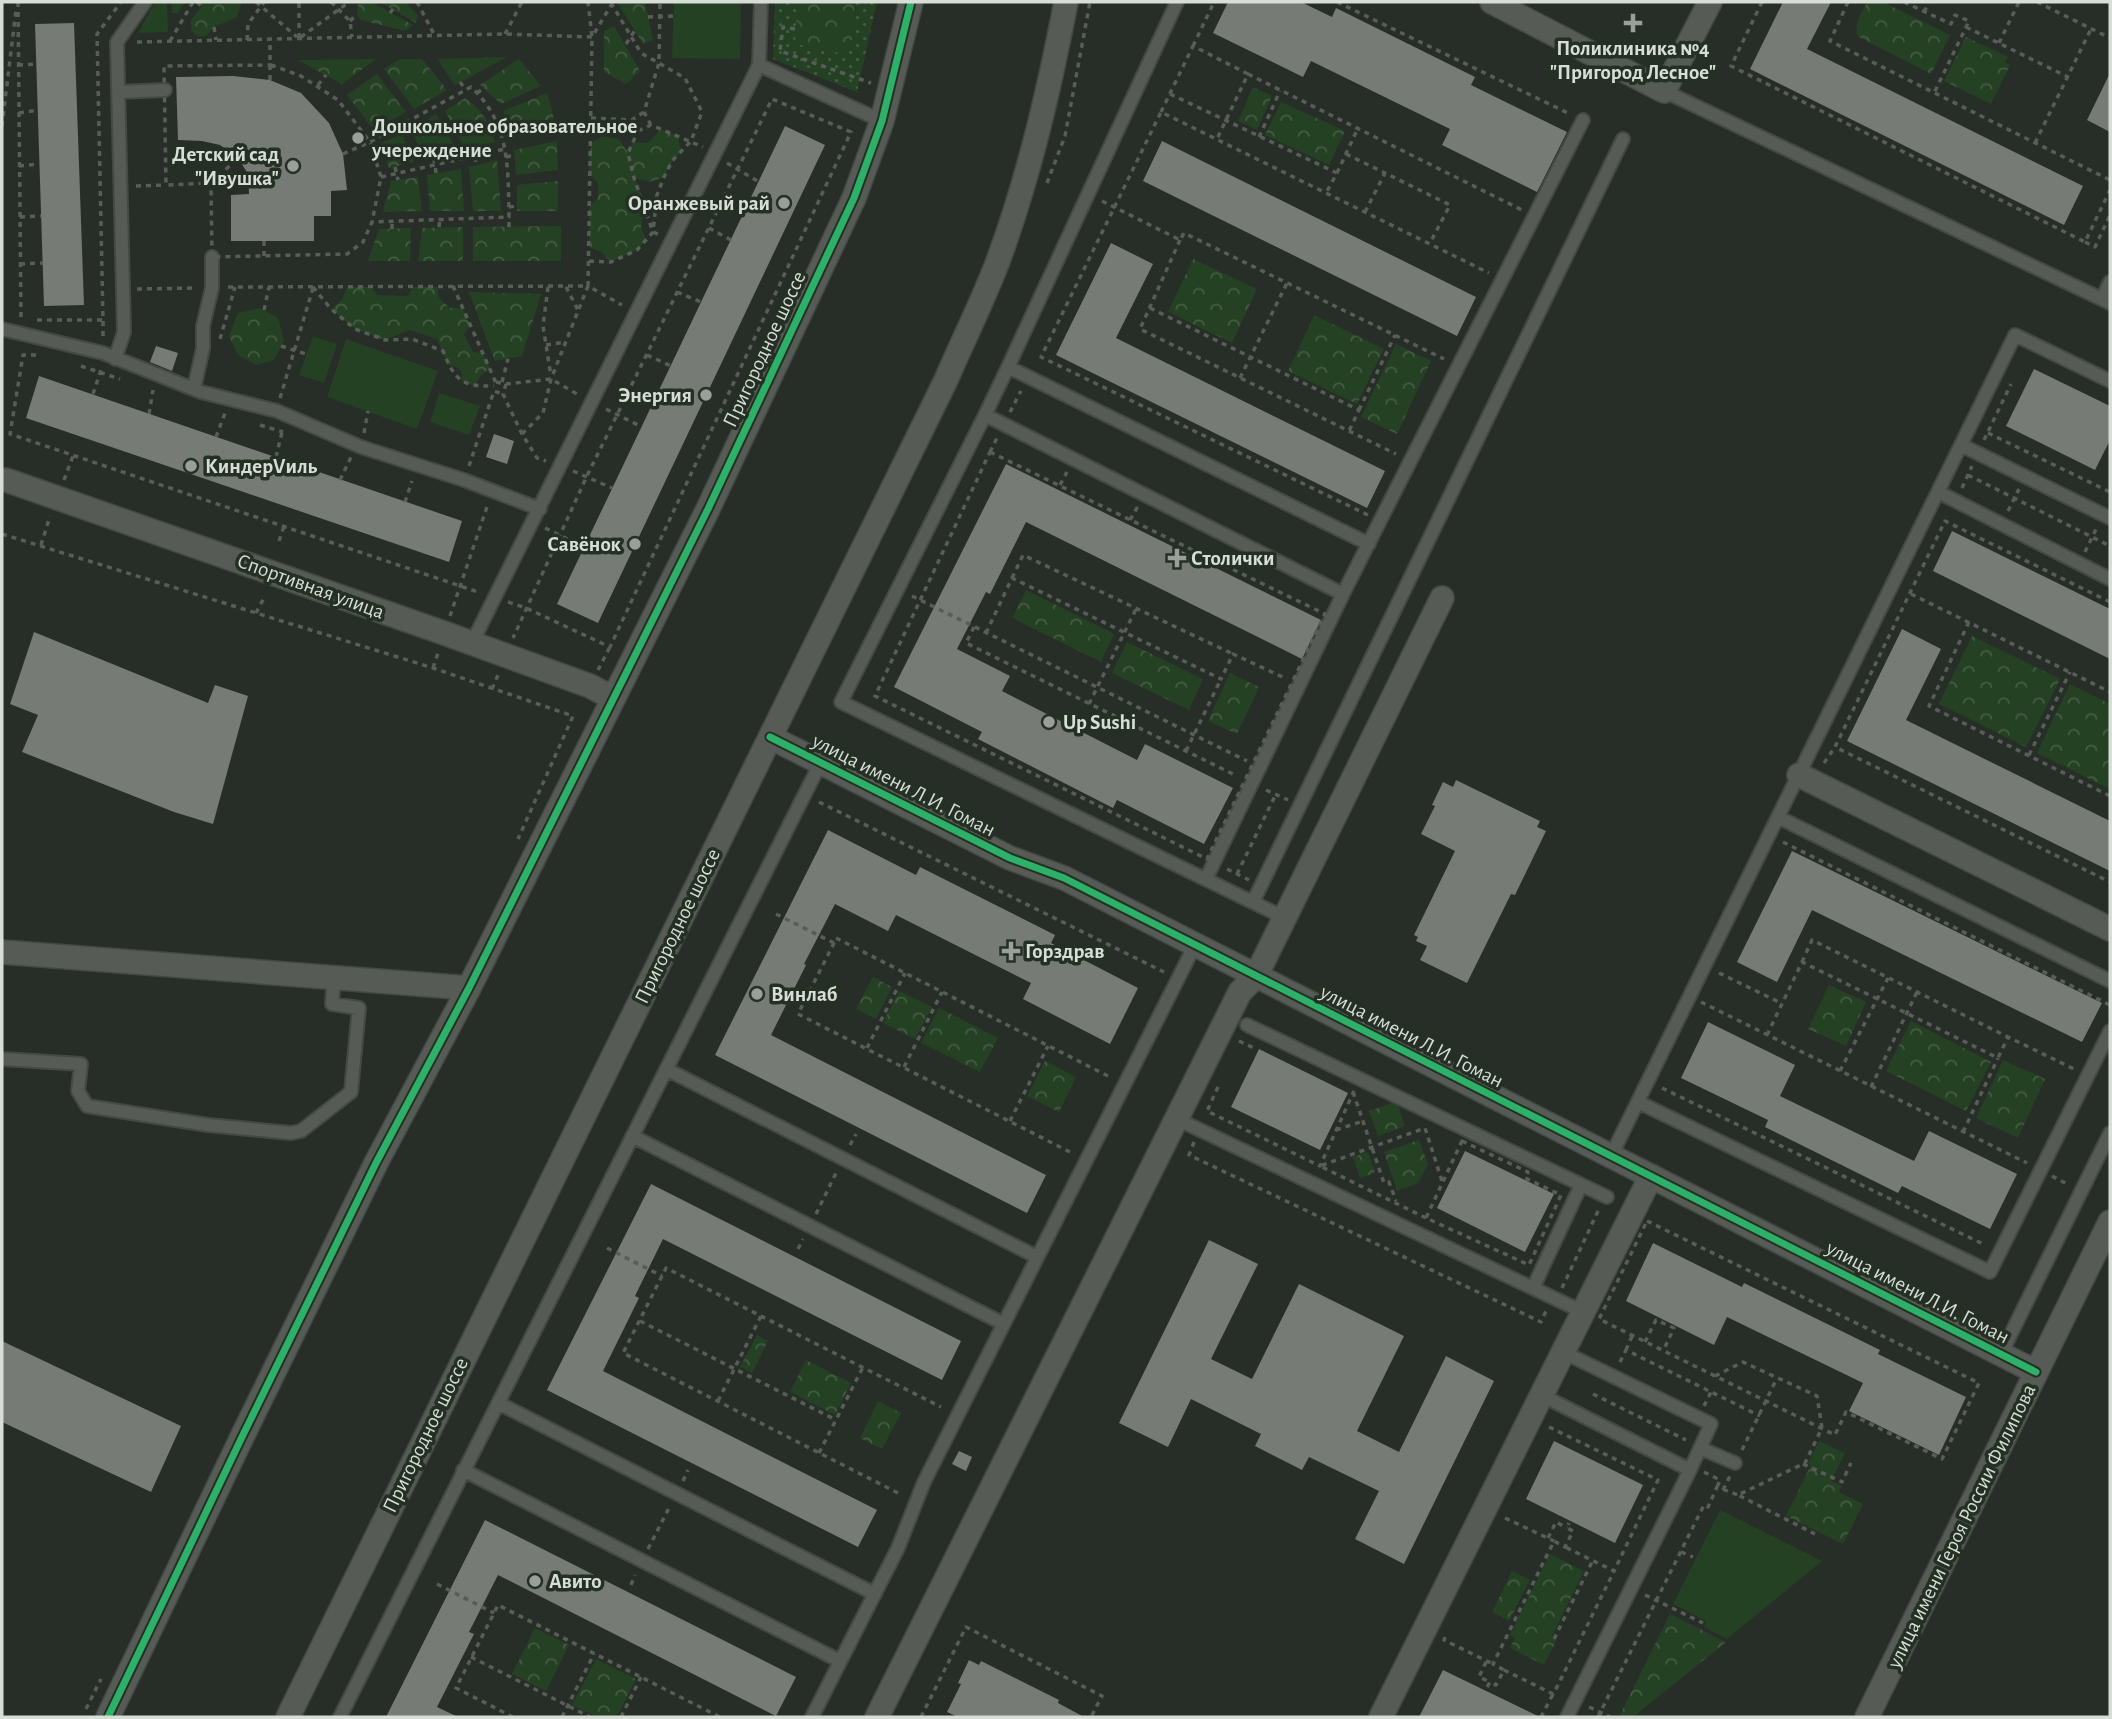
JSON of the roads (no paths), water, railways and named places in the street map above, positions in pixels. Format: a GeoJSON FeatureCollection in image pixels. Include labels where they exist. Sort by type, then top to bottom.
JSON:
{"type":"FeatureCollection","features":[{"type":"Feature","properties":{"kind":"street","name":"Пригородное шоссе"},"geometry":{"type":"LineString","coordinates":[[108,1717],[376,1163],[469,988],[708,509],[855,198],[882,121],[911,2]]}},
{"type":"Feature","properties":{"kind":"street","name":"Пригородное шоссе"},"geometry":{"type":"LineString","coordinates":[[288,1717],[946,380],[997,262],[1026,175],[1044,108],[1066,2]]}},
{"type":"Feature","properties":{"kind":"street"},"geometry":{"type":"LineString","coordinates":[[1492,2],[1664,91],[1710,2]]}},
{"type":"Feature","properties":{"kind":"street","name":"Спортивная улица"},"geometry":{"type":"LineString","coordinates":[[3,479],[472,643],[590,686],[613,698]]}},
{"type":"Feature","properties":{"kind":"street"},"geometry":{"type":"LineString","coordinates":[[877,1717],[1240,992],[1256,976],[1442,598]]}},
{"type":"Feature","properties":{"kind":"street","name":"улица имени Л.И. Гоман"},"geometry":{"type":"LineString","coordinates":[[770,737],[1010,858],[1064,878],[2036,1372]]}},
{"type":"Feature","properties":{"kind":"street"},"geometry":{"type":"LineString","coordinates":[[1799,775],[2110,929]]}},
{"type":"Feature","properties":{"kind":"street"},"geometry":{"type":"LineString","coordinates":[[2,952],[469,988]]}},
{"type":"Feature","properties":{"kind":"street"},"geometry":{"type":"LineString","coordinates":[[1381,1717],[1651,1176]]}},
{"type":"Feature","properties":{"kind":"street","name":"улица имени Героя России Филипова"},"geometry":{"type":"LineString","coordinates":[[1867,1717],[2110,1222]]}},
{"type":"Feature","properties":{"kind":"lane"},"geometry":{"type":"LineString","coordinates":[[115,359],[124,332],[117,42],[145,2]]}},
{"type":"Feature","properties":{"kind":"lane"},"geometry":{"type":"LineString","coordinates":[[472,643],[759,65],[761,2]]}},
{"type":"Feature","properties":{"kind":"lane"},"geometry":{"type":"LineString","coordinates":[[1177,2],[985,415],[841,702],[1285,918]]}},
{"type":"Feature","properties":{"kind":"lane"},"geometry":{"type":"LineString","coordinates":[[759,65],[882,121]]}},
{"type":"Feature","properties":{"kind":"lane"},"geometry":{"type":"LineString","coordinates":[[119,92],[165,90]]}},
{"type":"Feature","properties":{"kind":"lane"},"geometry":{"type":"LineString","coordinates":[[1664,91],[2106,301],[2110,282]]}},
{"type":"Feature","properties":{"kind":"lane"},"geometry":{"type":"LineString","coordinates":[[1206,879],[1210,861],[1248,782],[1503,279],[1580,119]]}},
{"type":"Feature","properties":{"kind":"lane"},"geometry":{"type":"LineString","coordinates":[[1253,902],[1623,139]]}},
{"type":"Feature","properties":{"kind":"lane"},"geometry":{"type":"LineString","coordinates":[[194,389],[203,348],[203,326],[212,288],[212,257]]}},
{"type":"Feature","properties":{"kind":"lane"},"geometry":{"type":"LineString","coordinates":[[2,329],[103,353],[194,389],[277,411],[361,447],[464,480],[540,509]]}},
{"type":"Feature","properties":{"kind":"lane"},"geometry":{"type":"LineString","coordinates":[[1611,1156],[2015,335],[2110,382]]}},
{"type":"Feature","properties":{"kind":"lane"},"geometry":{"type":"LineString","coordinates":[[1008,367],[1369,544]]}},
{"type":"Feature","properties":{"kind":"lane"},"geometry":{"type":"LineString","coordinates":[[985,415],[1343,594]]}},
{"type":"Feature","properties":{"kind":"lane"},"geometry":{"type":"LineString","coordinates":[[1961,444],[2107,517]]}},
{"type":"Feature","properties":{"kind":"lane"},"geometry":{"type":"LineString","coordinates":[[1938,492],[2110,579]]}},
{"type":"Feature","properties":{"kind":"lane"},"geometry":{"type":"LineString","coordinates":[[340,1717],[821,762]]}},
{"type":"Feature","properties":{"kind":"lane"},"geometry":{"type":"LineString","coordinates":[[1778,817],[2110,981]]}},
{"type":"Feature","properties":{"kind":"lane"},"geometry":{"type":"LineString","coordinates":[[812,1717],[898,1548],[924,1482],[1195,945]]}},
{"type":"Feature","properties":{"kind":"lane"},"geometry":{"type":"LineString","coordinates":[[2,1059],[82,1064],[78,1091],[87,1106],[208,1125],[301,1132],[351,1092],[359,1008],[332,1004],[334,976]]}},
{"type":"Feature","properties":{"kind":"lane"},"geometry":{"type":"LineString","coordinates":[[1247,1024],[1607,1197]]}},
{"type":"Feature","properties":{"kind":"lane"},"geometry":{"type":"LineString","coordinates":[[1638,1102],[1990,1272],[2110,1031]]}},
{"type":"Feature","properties":{"kind":"lane"},"geometry":{"type":"LineString","coordinates":[[666,1069],[1037,1257]]}},
{"type":"Feature","properties":{"kind":"lane"},"geometry":{"type":"LineString","coordinates":[[1177,1119],[1583,1312]]}},
{"type":"Feature","properties":{"kind":"lane"},"geometry":{"type":"LineString","coordinates":[[2001,1354],[2110,1133]]}},
{"type":"Feature","properties":{"kind":"lane"},"geometry":{"type":"LineString","coordinates":[[632,1136],[1004,1324]]}},
{"type":"Feature","properties":{"kind":"lane"},"geometry":{"type":"LineString","coordinates":[[1533,1288],[1581,1185]]}},
{"type":"Feature","properties":{"kind":"lane"},"geometry":{"type":"LineString","coordinates":[[1563,1352],[1711,1424],[1567,1717]]}},
{"type":"Feature","properties":{"kind":"lane"},"geometry":{"type":"LineString","coordinates":[[1541,1395],[1690,1470]]}},
{"type":"Feature","properties":{"kind":"lane"},"geometry":{"type":"LineString","coordinates":[[498,1403],[875,1594]]}},
{"type":"Feature","properties":{"kind":"lane"},"geometry":{"type":"LineString","coordinates":[[1700,1448],[1735,1463]]}},
{"type":"Feature","properties":{"kind":"lane"},"geometry":{"type":"LineString","coordinates":[[463,1470],[840,1661]]}},
{"type":"Feature","properties":{"kind":"place","name":"Поликлиника №4 \"Пригород Лесное\""},"geometry":{"type":"Point","coordinates":[1633,23]}},
{"type":"Feature","properties":{"kind":"place","name":"Дошкольное образовательное учереждение"},"geometry":{"type":"Point","coordinates":[358,138]}},
{"type":"Feature","properties":{"kind":"place","name":"Детский сад \"Ивушка\""},"geometry":{"type":"Point","coordinates":[293,166]}},
{"type":"Feature","properties":{"kind":"place","name":"Оранжевый рай"},"geometry":{"type":"Point","coordinates":[784,203]}},
{"type":"Feature","properties":{"kind":"place","name":"Энергия"},"geometry":{"type":"Point","coordinates":[706,395]}},
{"type":"Feature","properties":{"kind":"place","name":"КиндерVиль"},"geometry":{"type":"Point","coordinates":[191,466]}},
{"type":"Feature","properties":{"kind":"place","name":"Савёнок"},"geometry":{"type":"Point","coordinates":[635,544]}},
{"type":"Feature","properties":{"kind":"place","name":"Столички"},"geometry":{"type":"Point","coordinates":[1177,558]}},
{"type":"Feature","properties":{"kind":"place","name":"Up Sushi"},"geometry":{"type":"Point","coordinates":[1049,722]}},
{"type":"Feature","properties":{"kind":"place","name":"Горздрав"},"geometry":{"type":"Point","coordinates":[1011,951]}},
{"type":"Feature","properties":{"kind":"place","name":"Винлаб"},"geometry":{"type":"Point","coordinates":[757,994]}},
{"type":"Feature","properties":{"kind":"place","name":"Авито"},"geometry":{"type":"Point","coordinates":[535,1581]}}]}
